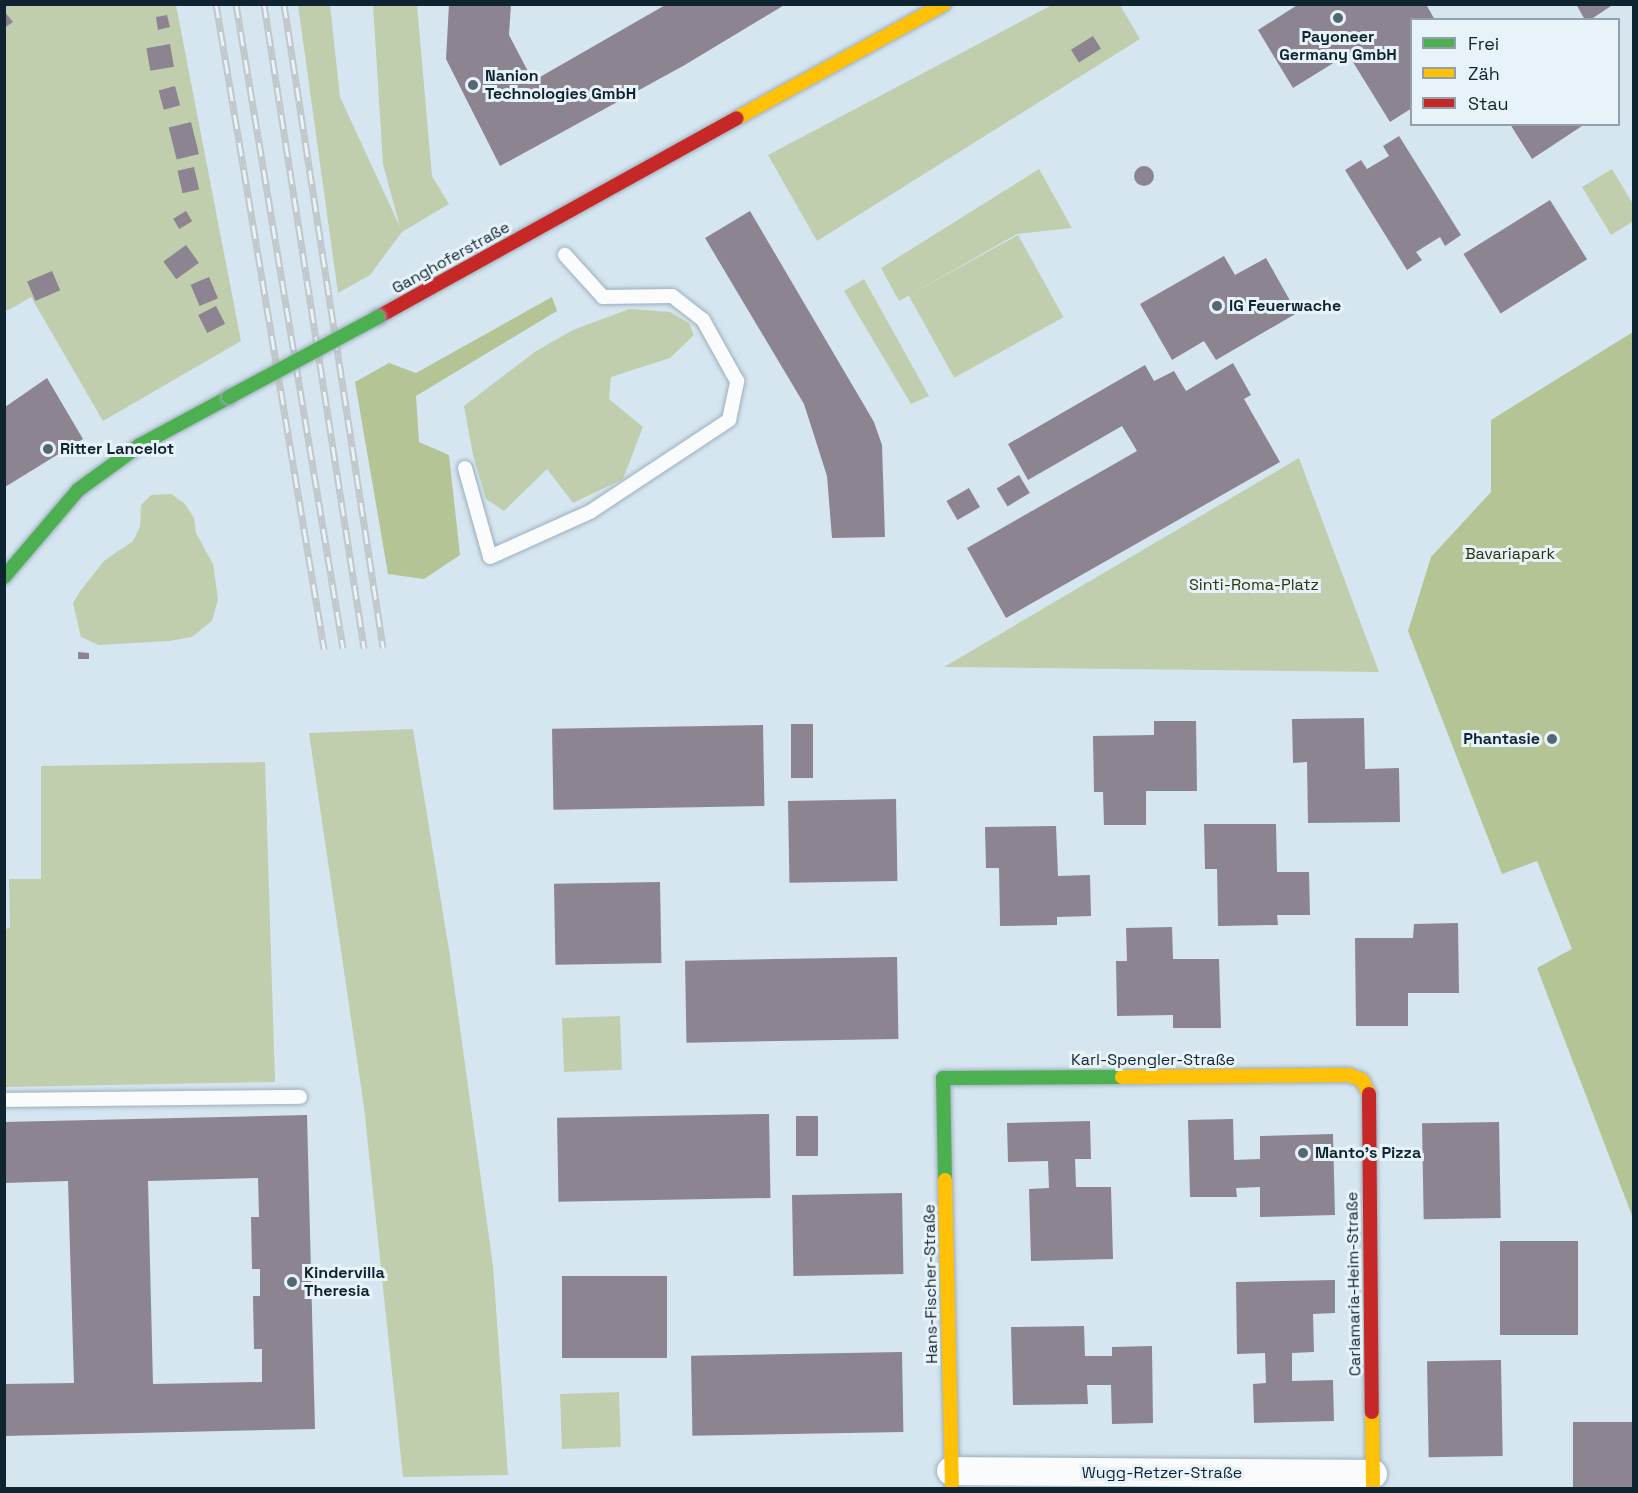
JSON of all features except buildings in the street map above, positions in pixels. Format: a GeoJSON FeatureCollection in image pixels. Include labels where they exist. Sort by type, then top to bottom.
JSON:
{"type":"FeatureCollection","features":[{"type":"Feature","properties":{"kind":"street","name":"Ganghoferstraße"},"geometry":{"type":"LineString","coordinates":[[4,577],[78,490],[140,445],[378,317],[944,4]]}},
{"type":"Feature","properties":{"kind":"street","name":"Karl-Spengler-Straße"},"geometry":{"type":"LineString","coordinates":[[943,1078],[1349,1075],[1362,1080]]}},
{"type":"Feature","properties":{"kind":"street","name":"Hans-Fischer-Straße"},"geometry":{"type":"LineString","coordinates":[[943,1078],[952,1480]]}},
{"type":"Feature","properties":{"kind":"street","name":"Carlamaria-Heim-Straße"},"geometry":{"type":"LineString","coordinates":[[1362,1080],[1369,1093],[1373,1481]]}},
{"type":"Feature","properties":{"kind":"street","name":"Wugg-Retzer-Straße"},"geometry":{"type":"LineString","coordinates":[[952,1480],[1373,1481]]}},
{"type":"Feature","properties":{"kind":"lane"},"geometry":{"type":"LineString","coordinates":[[465,468],[490,556],[590,512],[729,420],[737,381],[703,320],[672,296],[603,297],[565,255]]}},
{"type":"Feature","properties":{"kind":"lane"},"geometry":{"type":"LineString","coordinates":[[4,1100],[300,1097]]}},
{"type":"Feature","properties":{"kind":"green space"},"geometry":{"type":"Polygon","coordinates":[[[4,5],[176,5],[241,341],[103,421],[31,297],[7,311],[5,306],[4,5]]]}},
{"type":"Feature","properties":{"kind":"green space"},"geometry":{"type":"Polygon","coordinates":[[[298,5],[330,5],[340,97],[400,227],[383,164],[373,5],[417,5],[432,176],[449,204],[402,232],[370,275],[338,293],[298,5]]]}},
{"type":"Feature","properties":{"kind":"green space"},"geometry":{"type":"Polygon","coordinates":[[[1052,5],[1120,5],[1140,39],[817,241],[768,155],[1052,5]]]}},
{"type":"Feature","properties":{"kind":"green space"},"geometry":{"type":"Polygon","coordinates":[[[1039,169],[1072,228],[1017,234],[899,301],[881,268],[1039,169]]]}},
{"type":"Feature","properties":{"kind":"green space"},"geometry":{"type":"Polygon","coordinates":[[[1612,169],[1633,204],[1634,221],[1611,235],[1582,187],[1612,169]]]}},
{"type":"Feature","properties":{"kind":"green space"},"geometry":{"type":"Polygon","coordinates":[[[1018,235],[1064,317],[954,378],[909,296],[1018,235]]]}},
{"type":"Feature","properties":{"kind":"green space"},"geometry":{"type":"Polygon","coordinates":[[[864,279],[929,396],[911,404],[844,291],[864,279]]]}},
{"type":"Feature","properties":{"kind":"green space"},"geometry":{"type":"Polygon","coordinates":[[[552,297],[557,311],[416,396],[419,442],[449,455],[460,555],[424,579],[388,574],[355,382],[389,363],[416,373],[552,297]]]}},
{"type":"Feature","properties":{"kind":"green space"},"geometry":{"type":"Polygon","coordinates":[[[629,309],[670,312],[689,323],[694,335],[670,358],[611,377],[609,399],[643,427],[623,479],[573,503],[547,469],[504,511],[486,499],[473,455],[464,406],[536,351],[573,330],[629,309]]]}},
{"type":"Feature","properties":{"kind":"green space","name":"Bavariapark"},"geometry":{"type":"Polygon","coordinates":[[[1633,332],[1633,1218],[1537,968],[1572,949],[1537,861],[1502,874],[1408,631],[1431,557],[1491,492],[1491,420],[1633,332]]]}},
{"type":"Feature","properties":{"kind":"green space","name":"Sinti-Roma-Platz"},"geometry":{"type":"Polygon","coordinates":[[[1299,458],[1379,672],[944,667],[1299,458]]]}},
{"type":"Feature","properties":{"kind":"green space"},"geometry":{"type":"Polygon","coordinates":[[[171,494],[185,504],[194,518],[196,533],[213,564],[218,599],[212,621],[192,637],[169,641],[99,645],[81,637],[73,603],[81,590],[104,561],[133,541],[140,527],[141,505],[151,495],[171,494]]]}},
{"type":"Feature","properties":{"kind":"green space"},"geometry":{"type":"Polygon","coordinates":[[[413,729],[450,956],[493,1266],[508,1475],[403,1477],[364,1107],[309,733],[413,729]]]}},
{"type":"Feature","properties":{"kind":"green space"},"geometry":{"type":"Polygon","coordinates":[[[265,762],[275,1082],[5,1087],[4,929],[10,928],[9,879],[41,879],[41,766],[265,762]]]}},
{"type":"Feature","properties":{"kind":"green space"},"geometry":{"type":"Polygon","coordinates":[[[620,1016],[622,1070],[564,1072],[562,1018],[620,1016]]]}},
{"type":"Feature","properties":{"kind":"green space"},"geometry":{"type":"Polygon","coordinates":[[[619,1392],[621,1447],[562,1449],[560,1394],[619,1392]]]}},
{"type":"Feature","properties":{"kind":"railway"},"geometry":{"type":"LineString","coordinates":[[216,4],[324,649]]}},
{"type":"Feature","properties":{"kind":"railway"},"geometry":{"type":"LineString","coordinates":[[236,4],[343,648]]}},
{"type":"Feature","properties":{"kind":"railway"},"geometry":{"type":"LineString","coordinates":[[264,4],[364,648]]}},
{"type":"Feature","properties":{"kind":"railway"},"geometry":{"type":"LineString","coordinates":[[284,4],[383,647]]}},
{"type":"Feature","properties":{"kind":"traffic: fast"},"geometry":{"type":"LineString","coordinates":[[229,397],[378,317]]}},
{"type":"Feature","properties":{"kind":"traffic: fast"},"geometry":{"type":"LineString","coordinates":[[4,577],[78,490],[140,445],[229,397]]}},
{"type":"Feature","properties":{"kind":"traffic: fast"},"geometry":{"type":"LineString","coordinates":[[945,1180],[943,1078],[1122,1077]]}},
{"type":"Feature","properties":{"kind":"traffic: slow"},"geometry":{"type":"LineString","coordinates":[[737,118],[944,4]]}},
{"type":"Feature","properties":{"kind":"traffic: slow"},"geometry":{"type":"LineString","coordinates":[[1122,1077],[1349,1075],[1362,1080],[1369,1094]]}},
{"type":"Feature","properties":{"kind":"traffic: slow"},"geometry":{"type":"LineString","coordinates":[[945,1180],[952,1488]]}},
{"type":"Feature","properties":{"kind":"traffic: slow"},"geometry":{"type":"LineString","coordinates":[[1372,1412],[1373,1488]]}},
{"type":"Feature","properties":{"kind":"traffic: jam"},"geometry":{"type":"LineString","coordinates":[[378,317],[737,118]]}},
{"type":"Feature","properties":{"kind":"traffic: jam"},"geometry":{"type":"LineString","coordinates":[[1369,1094],[1372,1412]]}},
{"type":"Feature","properties":{"kind":"place","name":"Payoneer Germany GmbH"},"geometry":{"type":"Point","coordinates":[1338,18]}},
{"type":"Feature","properties":{"kind":"place","name":"Nanion Technologies GmbH"},"geometry":{"type":"Point","coordinates":[473,85]}},
{"type":"Feature","properties":{"kind":"place","name":"IG Feuerwache"},"geometry":{"type":"Point","coordinates":[1217,306]}},
{"type":"Feature","properties":{"kind":"place","name":"Ritter Lancelot"},"geometry":{"type":"Point","coordinates":[48,449]}},
{"type":"Feature","properties":{"kind":"place","name":"Phantasie"},"geometry":{"type":"Point","coordinates":[1552,739]}},
{"type":"Feature","properties":{"kind":"place","name":"Manto's Pizza"},"geometry":{"type":"Point","coordinates":[1303,1153]}},
{"type":"Feature","properties":{"kind":"place","name":"Kindervilla Theresia"},"geometry":{"type":"Point","coordinates":[292,1282]}}]}
